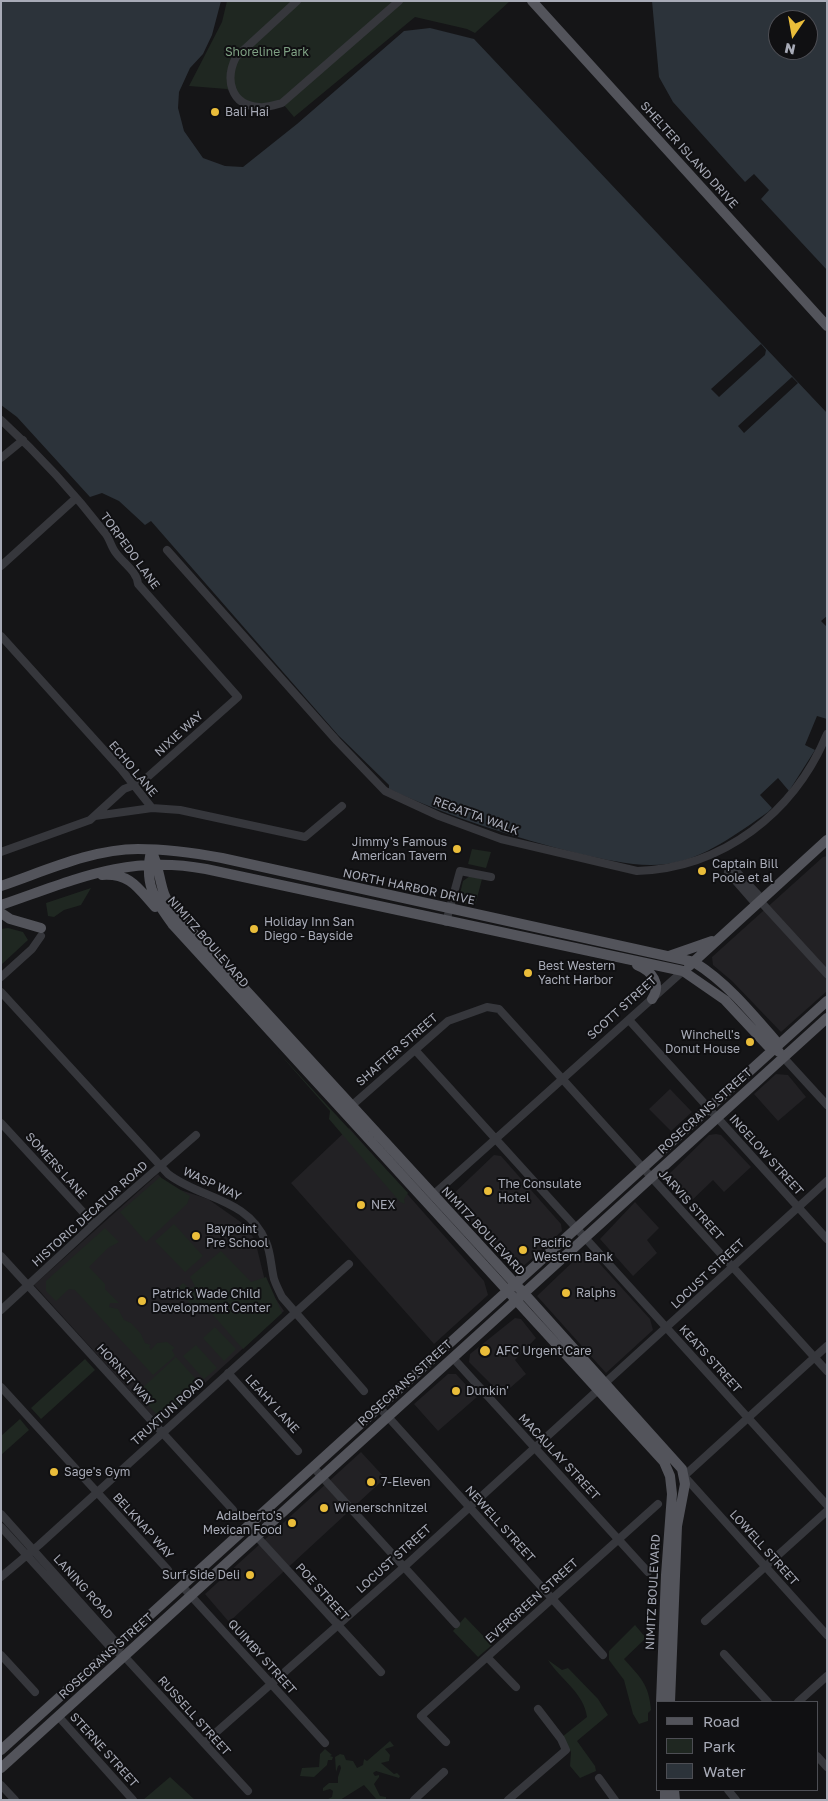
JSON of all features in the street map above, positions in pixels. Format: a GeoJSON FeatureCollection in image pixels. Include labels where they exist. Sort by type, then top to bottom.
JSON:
{"type":"FeatureCollection","features":[{"type":"Feature","properties":{"kind":"main road","name":"SHELTER ISLAND DRIVE"},"geometry":{"type":"LineString","coordinates":[[532,1],[827,326]]}},
{"type":"Feature","properties":{"kind":"main road","name":"SCOTT STREET"},"geometry":{"type":"LineString","coordinates":[[683,971],[826,841]]}},
{"type":"Feature","properties":{"kind":"main road","name":"NORTH HARBOR DRIVE"},"geometry":{"type":"LineString","coordinates":[[1,886],[102,854],[131,849],[214,857],[694,962],[716,977],[731,991],[775,1040],[775,1048]]}},
{"type":"Feature","properties":{"kind":"main road","name":"NIMITZ BOULEVARD"},"geometry":{"type":"LineString","coordinates":[[151,850],[162,890],[174,912],[524,1293],[602,1386],[668,1471],[672,1490],[663,1622],[661,1701]]}},
{"type":"Feature","properties":{"kind":"main road","name":"NIMITZ BOULEVARD"},"geometry":{"type":"LineString","coordinates":[[154,864],[149,881],[153,894],[174,925],[516,1302],[671,1456],[684,1476],[677,1526],[670,1701]]}},
{"type":"Feature","properties":{"kind":"main road","name":"NORTH HARBOR DRIVE"},"geometry":{"type":"LineString","coordinates":[[1,905],[86,876],[120,867],[154,864],[206,869],[446,922],[683,971],[725,1000],[768,1046],[775,1048],[784,1057]]}},
{"type":"Feature","properties":{"kind":"main road"},"geometry":{"type":"LineString","coordinates":[[86,876],[114,875],[126,878],[174,925]]}},
{"type":"Feature","properties":{"kind":"main road"},"geometry":{"type":"LineString","coordinates":[[1,913],[10,919],[41,932]]}},
{"type":"Feature","properties":{"kind":"main road"},"geometry":{"type":"LineString","coordinates":[[668,956],[700,946],[725,932]]}},
{"type":"Feature","properties":{"kind":"main road"},"geometry":{"type":"LineString","coordinates":[[625,960],[646,970],[653,977],[656,987],[652,999]]}},
{"type":"Feature","properties":{"kind":"main road","name":"ROSECRANS STREET"},"geometry":{"type":"LineString","coordinates":[[1,1768],[321,1476],[507,1291],[827,1001]]}},
{"type":"Feature","properties":{"kind":"main road","name":"ROSECRANS STREET"},"geometry":{"type":"LineString","coordinates":[[1,1750],[248,1528],[313,1467],[453,1358],[827,1018]]}},
{"type":"Feature","properties":{"kind":"main road"},"geometry":{"type":"LineString","coordinates":[[659,1457],[684,1476]]}},
{"type":"Feature","properties":{"kind":"street"},"geometry":{"type":"LineString","coordinates":[[298,1],[236,57],[230,68],[229,79],[236,94],[243,102],[258,107],[282,103],[399,1]]}},
{"type":"Feature","properties":{"kind":"street","name":"TORPEDO LANE"},"geometry":{"type":"LineString","coordinates":[[1,420],[23,440],[76,499],[107,536],[115,552],[137,577],[138,584],[238,697]]}},
{"type":"Feature","properties":{"kind":"street"},"geometry":{"type":"LineString","coordinates":[[1,458],[23,440]]}},
{"type":"Feature","properties":{"kind":"street"},"geometry":{"type":"LineString","coordinates":[[1,566],[76,499]]}},
{"type":"Feature","properties":{"kind":"street","name":"REGATTA WALK"},"geometry":{"type":"LineString","coordinates":[[167,550],[337,741],[385,791],[444,818],[512,842],[636,871],[678,867],[691,863],[708,857],[733,843],[758,827],[781,806],[810,770],[827,734]]}},
{"type":"Feature","properties":{"kind":"street","name":"ECHO LANE"},"geometry":{"type":"LineString","coordinates":[[1,636],[134,785],[152,808],[180,810],[305,837],[342,806]]}},
{"type":"Feature","properties":{"kind":"street"},"geometry":{"type":"LineString","coordinates":[[1,650],[9,644]]}},
{"type":"Feature","properties":{"kind":"street","name":"NIXIE WAY"},"geometry":{"type":"LineString","coordinates":[[92,818],[124,789],[142,782],[238,697]]}},
{"type":"Feature","properties":{"kind":"street"},"geometry":{"type":"LineString","coordinates":[[1,852],[92,818],[152,808]]}},
{"type":"Feature","properties":{"kind":"street"},"geometry":{"type":"LineString","coordinates":[[731,870],[827,974]]}},
{"type":"Feature","properties":{"kind":"street"},"geometry":{"type":"LineString","coordinates":[[446,922],[460,871],[491,877]]}},
{"type":"Feature","properties":{"kind":"street"},"geometry":{"type":"LineString","coordinates":[[1,976],[32,949],[41,932]]}},
{"type":"Feature","properties":{"kind":"street","name":"SCOTT STREET"},"geometry":{"type":"LineString","coordinates":[[433,1195],[683,971]]}},
{"type":"Feature","properties":{"kind":"street","name":"WASP WAY"},"geometry":{"type":"LineString","coordinates":[[1,992],[160,1166],[176,1180],[238,1207],[255,1224],[266,1241],[274,1280],[282,1297],[364,1391]]}},
{"type":"Feature","properties":{"kind":"street","name":"SHAFTER STREET"},"geometry":{"type":"LineString","coordinates":[[344,1113],[411,1051],[416,1051],[448,1020],[487,1007],[499,1009]]}},
{"type":"Feature","properties":{"kind":"street","name":"JARVIS STREET"},"geometry":{"type":"LineString","coordinates":[[499,1009],[827,1371]]}},
{"type":"Feature","properties":{"kind":"street","name":"INGELOW STREET"},"geometry":{"type":"LineString","coordinates":[[629,1020],[827,1239]]}},
{"type":"Feature","properties":{"kind":"street","name":"KEATS STREET"},"geometry":{"type":"LineString","coordinates":[[416,1051],[827,1505]]}},
{"type":"Feature","properties":{"kind":"street"},"geometry":{"type":"LineString","coordinates":[[784,1057],[827,1105]]}},
{"type":"Feature","properties":{"kind":"street","name":"SOMERS LANE"},"geometry":{"type":"LineString","coordinates":[[1,1123],[94,1224]]}},
{"type":"Feature","properties":{"kind":"street","name":"HISTORIC DECATUR ROAD"},"geometry":{"type":"LineString","coordinates":[[1,1310],[94,1224],[196,1135]]}},
{"type":"Feature","properties":{"kind":"street","name":"LOCUST STREET"},"geometry":{"type":"LineString","coordinates":[[204,1743],[404,1567],[827,1181]]}},
{"type":"Feature","properties":{"kind":"street","name":"HORNET WAY"},"geometry":{"type":"LineString","coordinates":[[1,1256],[233,1510]]}},
{"type":"Feature","properties":{"kind":"street","name":"TRUXTUN ROAD"},"geometry":{"type":"LineString","coordinates":[[1,1577],[348,1264]]}},
{"type":"Feature","properties":{"kind":"street"},"geometry":{"type":"LineString","coordinates":[[684,1476],[827,1346]]}},
{"type":"Feature","properties":{"kind":"street","name":"MACAULAY STREET"},"geometry":{"type":"LineString","coordinates":[[453,1358],[648,1572]]}},
{"type":"Feature","properties":{"kind":"street","name":"LEAHY LANE"},"geometry":{"type":"LineString","coordinates":[[228,1373],[298,1451]]}},
{"type":"Feature","properties":{"kind":"street","name":"BELKNAP WAY"},"geometry":{"type":"LineString","coordinates":[[1,1387],[168,1570]]}},
{"type":"Feature","properties":{"kind":"street","name":"NEWELL STREET"},"geometry":{"type":"LineString","coordinates":[[384,1412],[603,1655]]}},
{"type":"Feature","properties":{"kind":"street"},"geometry":{"type":"LineString","coordinates":[[313,1467],[456,1624]]}},
{"type":"Feature","properties":{"kind":"street","name":"LOWELL STREET"},"geometry":{"type":"LineString","coordinates":[[684,1476],[827,1635]]}},
{"type":"Feature","properties":{"kind":"street","name":"EVERGREEN STREET"},"geometry":{"type":"LineString","coordinates":[[446,1742],[421,1716],[658,1504]]}},
{"type":"Feature","properties":{"kind":"street"},"geometry":{"type":"LineString","coordinates":[[705,1621],[827,1511]]}},
{"type":"Feature","properties":{"kind":"street","name":"LANING ROAD"},"geometry":{"type":"LineString","coordinates":[[1,1514],[34,1549],[115,1646]]}},
{"type":"Feature","properties":{"kind":"street","name":"LANING ROAD"},"geometry":{"type":"LineString","coordinates":[[1,1527],[124,1656]]}},
{"type":"Feature","properties":{"kind":"street","name":"POE STREET"},"geometry":{"type":"LineString","coordinates":[[248,1528],[381,1672]]}},
{"type":"Feature","properties":{"kind":"street","name":"QUIMBY STREET"},"geometry":{"type":"LineString","coordinates":[[182,1586],[325,1743]]}},
{"type":"Feature","properties":{"kind":"street"},"geometry":{"type":"LineString","coordinates":[[724,1654],[767,1701]]}},
{"type":"Feature","properties":{"kind":"street"},"geometry":{"type":"LineString","coordinates":[[1,1656],[35,1692]]}},
{"type":"Feature","properties":{"kind":"street","name":"RUSSELL STREET"},"geometry":{"type":"LineString","coordinates":[[124,1656],[248,1791]]}},
{"type":"Feature","properties":{"kind":"street"},"geometry":{"type":"LineString","coordinates":[[487,1657],[516,1688]]}},
{"type":"Feature","properties":{"kind":"street"},"geometry":{"type":"LineString","coordinates":[[799,1701],[827,1676]]}},
{"type":"Feature","properties":{"kind":"street"},"geometry":{"type":"LineString","coordinates":[[508,1800],[566,1750],[561,1739],[538,1709]]}},
{"type":"Feature","properties":{"kind":"street","name":"STERNE STREET"},"geometry":{"type":"LineString","coordinates":[[58,1716],[132,1800]]}},
{"type":"Feature","properties":{"kind":"street"},"geometry":{"type":"LineString","coordinates":[[818,1757],[827,1768]]}},
{"type":"Feature","properties":{"kind":"street"},"geometry":{"type":"LineString","coordinates":[[414,1800],[444,1772]]}},
{"type":"Feature","properties":{"kind":"street"},"geometry":{"type":"LineString","coordinates":[[599,1778],[615,1800]]}},
{"type":"Feature","properties":{"kind":"street"},"geometry":{"type":"LineString","coordinates":[[1,1785],[15,1800]]}},
{"type":"Feature","properties":{"kind":"shaded area"},"geometry":{"type":"Polygon","coordinates":[[[827,856],[827,991],[781,1032],[732,981],[713,965],[712,957],[823,857],[827,856]]]}},
{"type":"Feature","properties":{"kind":"shaded area"},"geometry":{"type":"Polygon","coordinates":[[[776,1074],[788,1075],[806,1097],[778,1121],[754,1094],[776,1074]]]}},
{"type":"Feature","properties":{"kind":"shaded area"},"geometry":{"type":"Polygon","coordinates":[[[670,1089],[692,1112],[671,1131],[649,1109],[670,1089]]]}},
{"type":"Feature","properties":{"kind":"shaded area"},"geometry":{"type":"Polygon","coordinates":[[[349,1128],[484,1281],[488,1295],[434,1344],[291,1183],[349,1128]]]}},
{"type":"Feature","properties":{"kind":"shaded area"},"geometry":{"type":"Polygon","coordinates":[[[709,1135],[721,1135],[751,1167],[724,1192],[713,1180],[687,1205],[669,1186],[668,1175],[709,1135]]]}},
{"type":"Feature","properties":{"kind":"shaded area"},"geometry":{"type":"Polygon","coordinates":[[[494,1155],[501,1156],[561,1224],[562,1231],[517,1272],[449,1198],[494,1155]]]}},
{"type":"Feature","properties":{"kind":"shaded area"},"geometry":{"type":"Polygon","coordinates":[[[158,1174],[168,1186],[208,1199],[245,1225],[255,1240],[266,1285],[284,1311],[160,1424],[34,1285],[158,1174]]]}},
{"type":"Feature","properties":{"kind":"shaded area"},"geometry":{"type":"Polygon","coordinates":[[[635,1202],[659,1228],[647,1240],[657,1253],[633,1276],[600,1239],[635,1202]]]}},
{"type":"Feature","properties":{"kind":"shaded area"},"geometry":{"type":"Polygon","coordinates":[[[582,1253],[590,1253],[650,1319],[653,1330],[606,1373],[537,1296],[582,1253]]]}},
{"type":"Feature","properties":{"kind":"shaded area"},"geometry":{"type":"Polygon","coordinates":[[[515,1318],[521,1319],[536,1338],[515,1360],[526,1374],[502,1395],[469,1362],[470,1354],[515,1318]]]}},
{"type":"Feature","properties":{"kind":"shaded area"},"geometry":{"type":"Polygon","coordinates":[[[448,1374],[456,1374],[477,1397],[438,1431],[414,1404],[448,1374]]]}},
{"type":"Feature","properties":{"kind":"shaded area"},"geometry":{"type":"Polygon","coordinates":[[[361,1452],[385,1478],[229,1622],[205,1594],[361,1452]]]}},
{"type":"Feature","properties":{"kind":"green space","name":"Shoreline Park"},"geometry":{"type":"Polygon","coordinates":[[[227,1],[510,1],[475,33],[467,29],[415,17],[294,117],[283,104],[255,107],[227,89],[189,86],[222,22],[227,1]]]}},
{"type":"Feature","properties":{"kind":"green space"},"geometry":{"type":"Polygon","coordinates":[[[472,849],[491,852],[486,868],[468,864],[472,849]]]}},
{"type":"Feature","properties":{"kind":"green space"},"geometry":{"type":"Polygon","coordinates":[[[470,876],[482,879],[475,906],[465,904],[459,898],[463,881],[470,876]]]}},
{"type":"Feature","properties":{"kind":"green space"},"geometry":{"type":"Polygon","coordinates":[[[91,888],[81,905],[64,910],[54,917],[48,916],[46,903],[91,888]]]}},
{"type":"Feature","properties":{"kind":"green space"},"geometry":{"type":"Polygon","coordinates":[[[8,928],[23,932],[28,940],[1,965],[1,929],[8,928]]]}},
{"type":"Feature","properties":{"kind":"green space"},"geometry":{"type":"Polygon","coordinates":[[[278,1052],[408,1193],[404,1199],[405,1204],[400,1202],[329,1119],[330,1111],[278,1052]]]}},
{"type":"Feature","properties":{"kind":"green space"},"geometry":{"type":"Polygon","coordinates":[[[160,1177],[190,1196],[187,1204],[146,1242],[120,1212],[160,1177]]]}},
{"type":"Feature","properties":{"kind":"green space"},"geometry":{"type":"Polygon","coordinates":[[[174,1224],[203,1256],[185,1272],[155,1241],[174,1224]]]}},
{"type":"Feature","properties":{"kind":"green space"},"geometry":{"type":"Polygon","coordinates":[[[105,1228],[119,1242],[108,1248],[89,1267],[105,1284],[105,1289],[119,1303],[110,1303],[109,1307],[118,1309],[124,1320],[131,1323],[141,1334],[145,1343],[151,1345],[149,1347],[151,1350],[157,1343],[167,1342],[175,1348],[172,1350],[175,1356],[153,1375],[75,1290],[69,1289],[56,1301],[46,1291],[46,1281],[105,1228]]]}},
{"type":"Feature","properties":{"kind":"green space"},"geometry":{"type":"Polygon","coordinates":[[[221,1251],[251,1282],[266,1277],[282,1313],[243,1349],[206,1307],[199,1313],[177,1289],[183,1283],[190,1289],[195,1286],[190,1277],[221,1251]]]}},
{"type":"Feature","properties":{"kind":"green space"},"geometry":{"type":"Polygon","coordinates":[[[215,1327],[236,1349],[224,1361],[203,1338],[215,1327]]]}},
{"type":"Feature","properties":{"kind":"green space"},"geometry":{"type":"Polygon","coordinates":[[[196,1345],[217,1368],[204,1379],[183,1356],[196,1345]]]}},
{"type":"Feature","properties":{"kind":"green space"},"geometry":{"type":"Polygon","coordinates":[[[176,1357],[202,1386],[165,1420],[162,1420],[137,1393],[176,1357]]]}},
{"type":"Feature","properties":{"kind":"green space"},"geometry":{"type":"Polygon","coordinates":[[[85,1359],[95,1370],[41,1419],[31,1408],[85,1359]]]}},
{"type":"Feature","properties":{"kind":"green space"},"geometry":{"type":"Polygon","coordinates":[[[20,1419],[29,1430],[1,1455],[1,1436],[20,1419]]]}},
{"type":"Feature","properties":{"kind":"green space"},"geometry":{"type":"Polygon","coordinates":[[[465,1617],[492,1645],[478,1657],[453,1631],[465,1617]]]}},
{"type":"Feature","properties":{"kind":"green space"},"geometry":{"type":"Polygon","coordinates":[[[635,1625],[646,1638],[624,1659],[646,1687],[651,1710],[648,1713],[648,1721],[639,1724],[633,1714],[624,1680],[609,1660],[609,1651],[635,1625]]]}},
{"type":"Feature","properties":{"kind":"green space"},"geometry":{"type":"Polygon","coordinates":[[[548,1660],[562,1670],[568,1668],[598,1699],[608,1715],[577,1741],[595,1766],[596,1771],[580,1778],[570,1766],[571,1752],[562,1737],[587,1717],[585,1708],[577,1694],[548,1660]]]}},
{"type":"Feature","properties":{"kind":"green space"},"geometry":{"type":"Polygon","coordinates":[[[390,1741],[394,1746],[385,1749],[390,1755],[389,1761],[381,1763],[394,1774],[397,1773],[400,1776],[399,1778],[376,1771],[373,1773],[375,1776],[379,1775],[374,1784],[380,1796],[386,1797],[386,1800],[377,1800],[364,1785],[340,1800],[326,1800],[332,1797],[333,1791],[330,1789],[323,1791],[323,1788],[329,1783],[338,1783],[341,1768],[340,1765],[338,1766],[336,1772],[335,1757],[340,1754],[344,1755],[346,1760],[353,1761],[357,1768],[363,1765],[364,1759],[367,1761],[390,1741]]]}},
{"type":"Feature","properties":{"kind":"green space"},"geometry":{"type":"Polygon","coordinates":[[[325,1749],[332,1755],[330,1756],[333,1757],[332,1760],[328,1760],[327,1765],[314,1777],[300,1776],[302,1768],[319,1767],[320,1754],[325,1749]]]}},
{"type":"Feature","properties":{"kind":"green space"},"geometry":{"type":"Polygon","coordinates":[[[170,1777],[195,1800],[143,1800],[170,1777]]]}},
{"type":"Feature","properties":{"kind":"water"},"geometry":{"type":"Polygon","coordinates":[[[1,1],[221,1],[212,35],[203,54],[190,68],[179,92],[178,108],[184,131],[203,158],[225,166],[243,167],[297,124],[404,31],[430,28],[474,39],[827,413],[827,616],[821,621],[827,627],[827,719],[817,716],[805,745],[815,750],[789,791],[778,778],[760,795],[772,808],[768,812],[720,844],[694,857],[667,864],[645,865],[602,859],[531,841],[459,818],[389,789],[389,785],[338,735],[151,521],[145,525],[119,501],[102,493],[90,497],[17,417],[1,405],[1,1]]]}},
{"type":"Feature","properties":{"kind":"water"},"geometry":{"type":"Polygon","coordinates":[[[652,1],[827,1],[827,270],[761,199],[769,190],[754,174],[745,182],[673,102],[659,77],[652,1]]]}},
{"type":"Feature","properties":{"kind":"pier"},"geometry":{"type":"Polygon","coordinates":[[[761,344],[766,350],[765,355],[719,397],[711,389],[761,344]]]}},
{"type":"Feature","properties":{"kind":"pier"},"geometry":{"type":"Polygon","coordinates":[[[792,377],[798,383],[744,433],[738,426],[792,377]]]}},
{"type":"Feature","properties":{"kind":"place","name":"Bali Hai"},"geometry":{"type":"Point","coordinates":[215,112]}},
{"type":"Feature","properties":{"kind":"place","name":"Jimmy's Famous American Tavern"},"geometry":{"type":"Point","coordinates":[457,849]}},
{"type":"Feature","properties":{"kind":"place","name":"Captain Bill Poole et al"},"geometry":{"type":"Point","coordinates":[702,871]}},
{"type":"Feature","properties":{"kind":"place","name":"Holiday Inn San Diego - Bayside"},"geometry":{"type":"Point","coordinates":[254,929]}},
{"type":"Feature","properties":{"kind":"place","name":"Best Western Yacht Harbor"},"geometry":{"type":"Point","coordinates":[528,973]}},
{"type":"Feature","properties":{"kind":"place","name":"Winchell's Donut House"},"geometry":{"type":"Point","coordinates":[750,1042]}},
{"type":"Feature","properties":{"kind":"place","name":"The Consulate Hotel"},"geometry":{"type":"Point","coordinates":[488,1191]}},
{"type":"Feature","properties":{"kind":"place","name":"NEX"},"geometry":{"type":"Point","coordinates":[361,1205]}},
{"type":"Feature","properties":{"kind":"place","name":"Baypoint Pre School"},"geometry":{"type":"Point","coordinates":[196,1236]}},
{"type":"Feature","properties":{"kind":"place","name":"Pacific Western Bank"},"geometry":{"type":"Point","coordinates":[523,1250]}},
{"type":"Feature","properties":{"kind":"place","name":"Ralphs"},"geometry":{"type":"Point","coordinates":[566,1293]}},
{"type":"Feature","properties":{"kind":"place","name":"Patrick Wade Child Development Center"},"geometry":{"type":"Point","coordinates":[142,1301]}},
{"type":"Feature","properties":{"kind":"place","name":"AFC Urgent Care"},"geometry":{"type":"Point","coordinates":[485,1351]}},
{"type":"Feature","properties":{"kind":"place","name":"Dunkin'"},"geometry":{"type":"Point","coordinates":[456,1391]}},
{"type":"Feature","properties":{"kind":"place","name":"Sage's Gym"},"geometry":{"type":"Point","coordinates":[54,1472]}},
{"type":"Feature","properties":{"kind":"place","name":"7-Eleven"},"geometry":{"type":"Point","coordinates":[371,1482]}},
{"type":"Feature","properties":{"kind":"place","name":"Wienerschnitzel"},"geometry":{"type":"Point","coordinates":[324,1508]}},
{"type":"Feature","properties":{"kind":"place","name":"Adalberto's Mexican Food"},"geometry":{"type":"Point","coordinates":[292,1523]}},
{"type":"Feature","properties":{"kind":"place","name":"Surf Side Deli"},"geometry":{"type":"Point","coordinates":[250,1575]}}]}
